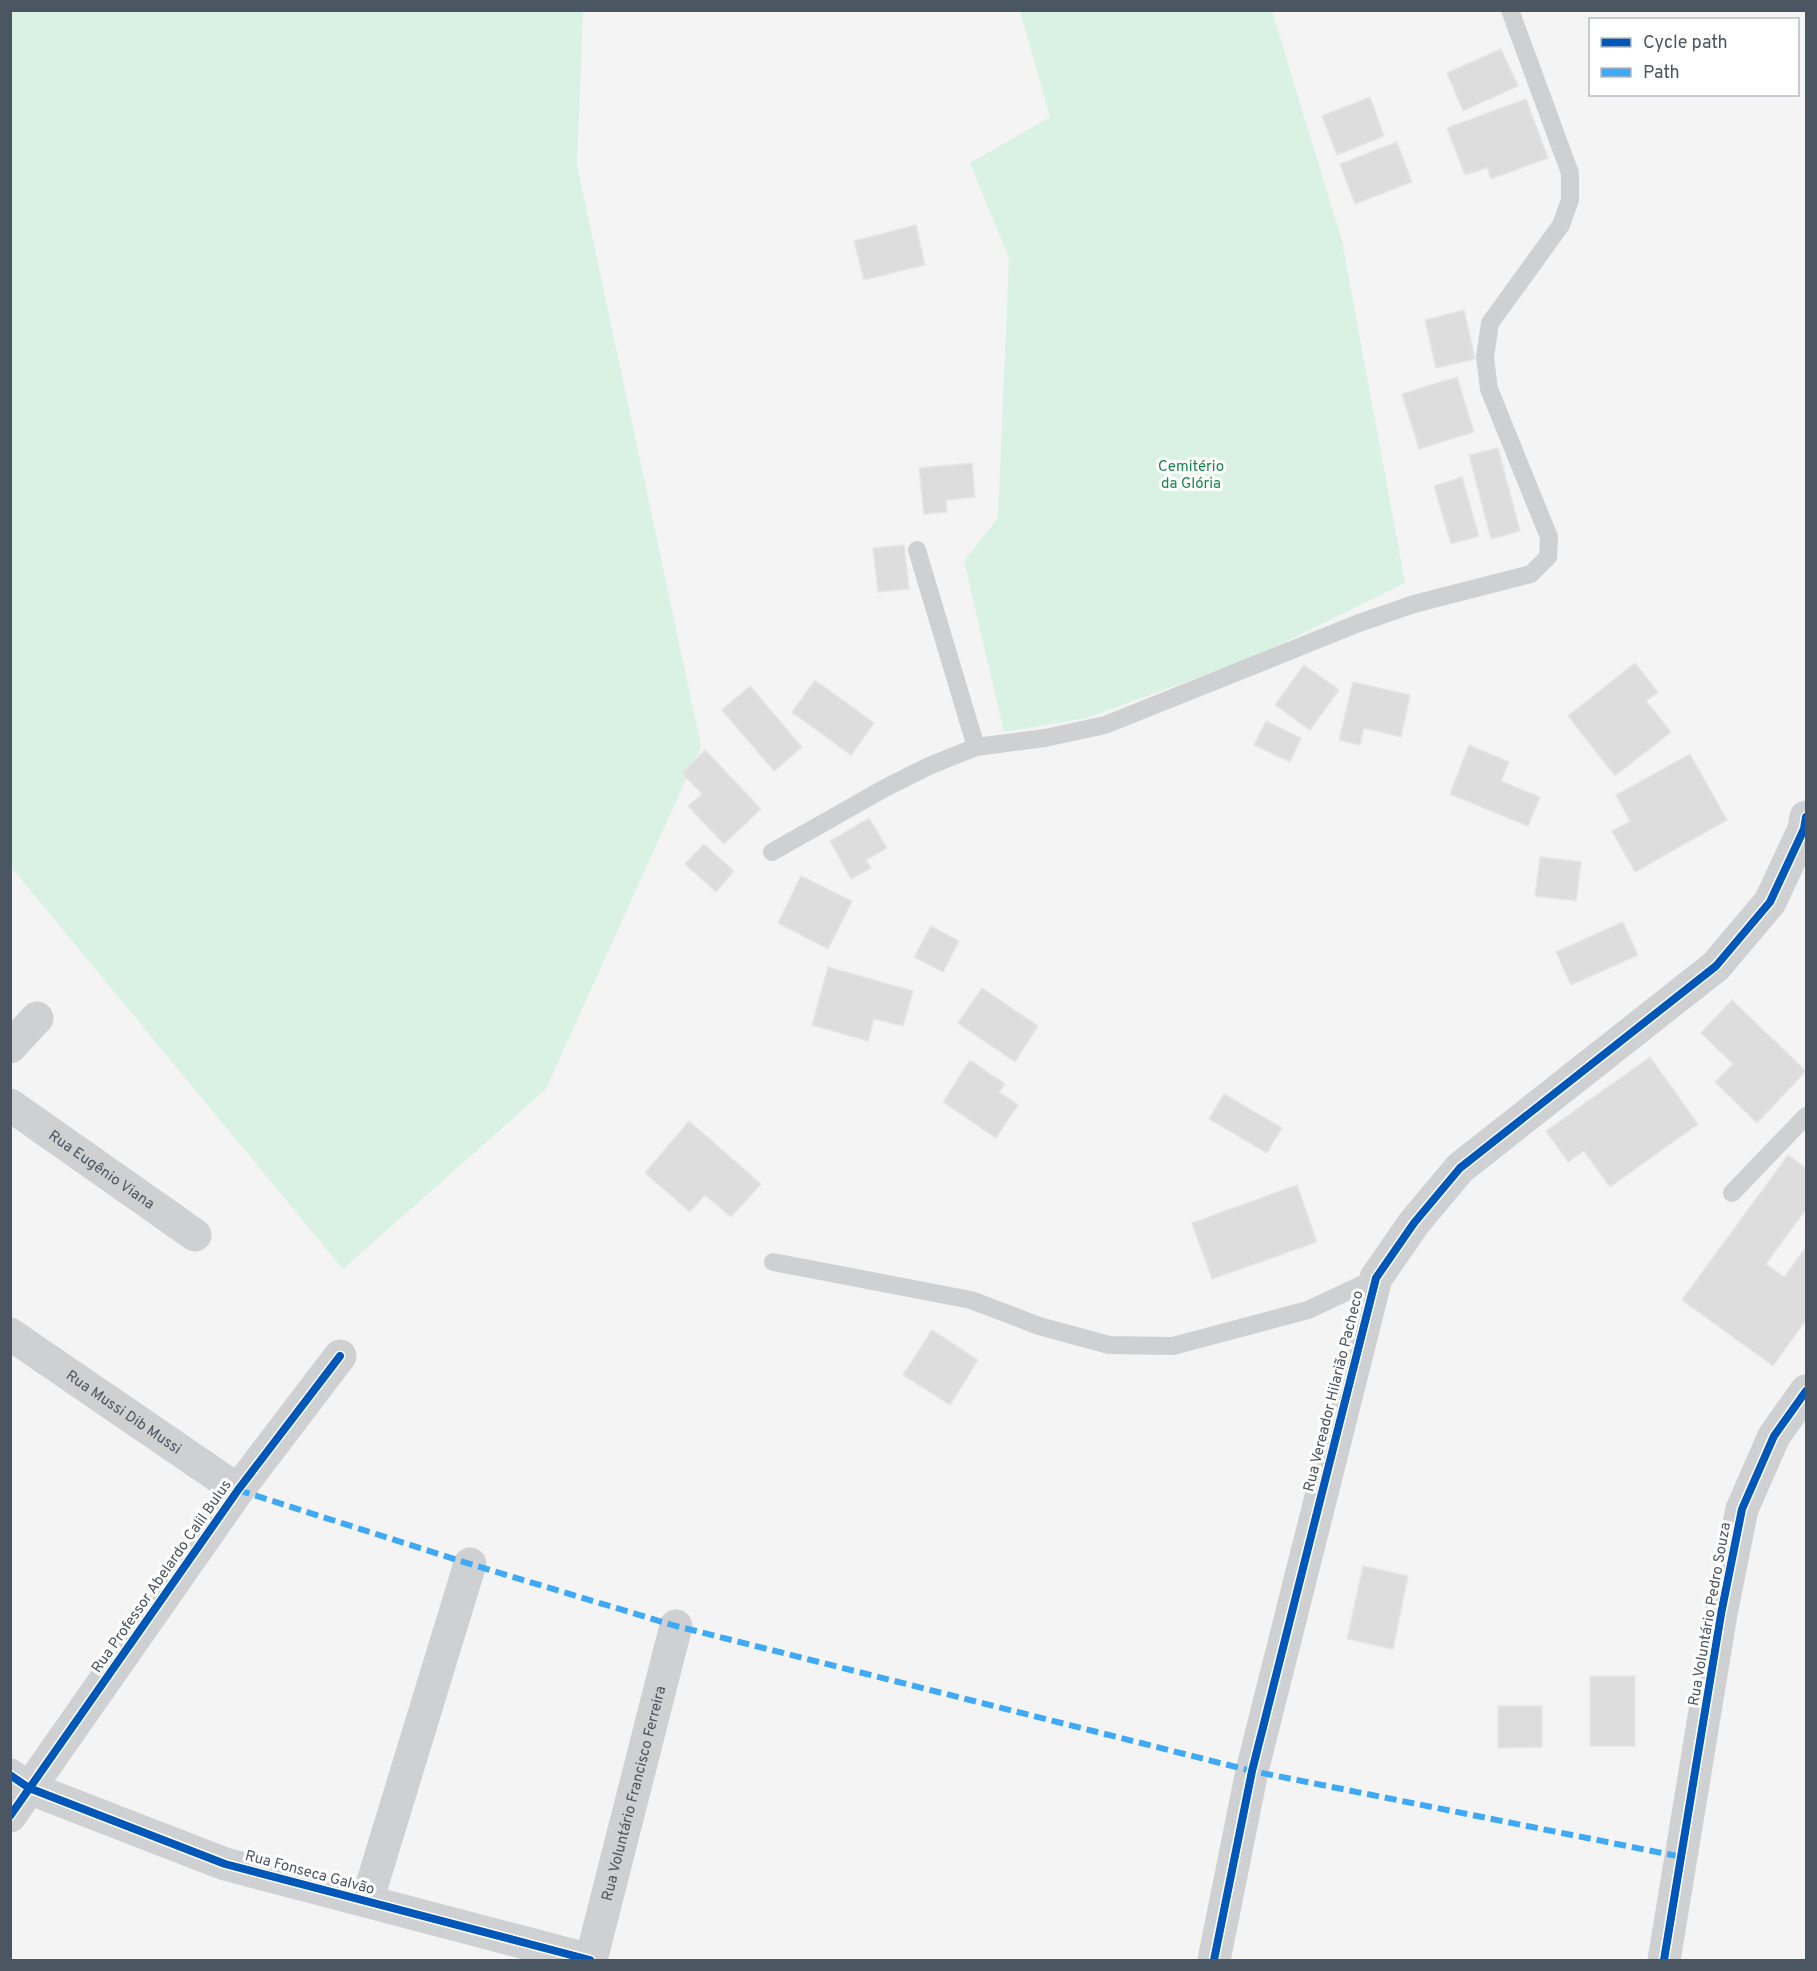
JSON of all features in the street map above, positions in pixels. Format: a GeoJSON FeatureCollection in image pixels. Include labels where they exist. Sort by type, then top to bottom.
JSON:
{"type":"FeatureCollection","features":[{"type":"Feature","properties":{"kind":"street","name":"Rua Vereador Hilarião Pacheco"},"geometry":{"type":"LineString","coordinates":[[1214,1960],[1252,1771],[1376,1278],[1414,1223],[1460,1168],[1716,966],[1770,902],[1804,829],[1806,817]]}},
{"type":"Feature","properties":{"kind":"street"},"geometry":{"type":"LineString","coordinates":[[10,1047],[37,1018]]}},
{"type":"Feature","properties":{"kind":"street","name":"Rua Eugênio Viana"},"geometry":{"type":"LineString","coordinates":[[10,1105],[195,1234]]}},
{"type":"Feature","properties":{"kind":"street","name":"Rua Mussi Dib Mussi"},"geometry":{"type":"LineString","coordinates":[[10,1334],[238,1490]]}},
{"type":"Feature","properties":{"kind":"street","name":"Rua Professor Abelardo Calil Bulus"},"geometry":{"type":"LineString","coordinates":[[10,1816],[20,1781],[340,1356]]}},
{"type":"Feature","properties":{"kind":"street","name":"Rua Voluntário Pedro Souza"},"geometry":{"type":"LineString","coordinates":[[1664,1960],[1721,1614],[1742,1509],[1774,1436],[1806,1391]]}},
{"type":"Feature","properties":{"kind":"street","name":"Rua Fonseca Galvão"},"geometry":{"type":"LineString","coordinates":[[367,1901],[470,1563]]}},
{"type":"Feature","properties":{"kind":"street","name":"Rua Voluntário Francisco Ferreira"},"geometry":{"type":"LineString","coordinates":[[590,1960],[676,1626]]}},
{"type":"Feature","properties":{"kind":"street","name":"Rua Fonseca Galvão"},"geometry":{"type":"LineString","coordinates":[[20,1781],[225,1864],[590,1960]]}},
{"type":"Feature","properties":{"kind":"lane"},"geometry":{"type":"LineString","coordinates":[[772,852],[885,788],[929,766],[976,747],[1045,738],[1105,725],[1359,623],[1414,604],[1531,574],[1548,557],[1549,537],[1490,389],[1485,357],[1490,323],[1561,225],[1570,200],[1570,173],[1510,10]]}},
{"type":"Feature","properties":{"kind":"lane"},"geometry":{"type":"LineString","coordinates":[[917,550],[976,747]]}},
{"type":"Feature","properties":{"kind":"lane"},"geometry":{"type":"LineString","coordinates":[[1732,1193],[1806,1116]]}},
{"type":"Feature","properties":{"kind":"lane"},"geometry":{"type":"LineString","coordinates":[[773,1263],[971,1300],[1039,1326],[1109,1345],[1173,1346],[1308,1310],[1376,1278]]}},
{"type":"Feature","properties":{"kind":"green space"},"geometry":{"type":"Polygon","coordinates":[[[10,11],[583,11],[577,165],[701,746],[546,1089],[343,1269],[11,867],[10,11]]]}},
{"type":"Feature","properties":{"kind":"green space","name":"Cemitério da Glória"},"geometry":{"type":"Polygon","coordinates":[[[1020,11],[1272,11],[1342,241],[1405,583],[1256,656],[1087,718],[1004,732],[964,561],[998,518],[1009,258],[970,163],[1050,117],[1020,11]]]}},
{"type":"Feature","properties":{"kind":"building"},"geometry":{"type":"Polygon","coordinates":[[[1501,49],[1518,86],[1463,111],[1447,73],[1501,49]]]}},
{"type":"Feature","properties":{"kind":"building"},"geometry":{"type":"Polygon","coordinates":[[[1370,97],[1384,136],[1337,155],[1322,116],[1370,97]]]}},
{"type":"Feature","properties":{"kind":"building"},"geometry":{"type":"Polygon","coordinates":[[[1526,99],[1548,158],[1491,179],[1487,168],[1465,175],[1447,128],[1526,99]]]}},
{"type":"Feature","properties":{"kind":"building"},"geometry":{"type":"Polygon","coordinates":[[[1397,142],[1412,182],[1355,204],[1340,164],[1397,142]]]}},
{"type":"Feature","properties":{"kind":"building"},"geometry":{"type":"Polygon","coordinates":[[[916,225],[925,265],[864,280],[854,241],[916,225]]]}},
{"type":"Feature","properties":{"kind":"building"},"geometry":{"type":"Polygon","coordinates":[[[1464,310],[1475,359],[1436,368],[1425,320],[1464,310]]]}},
{"type":"Feature","properties":{"kind":"building"},"geometry":{"type":"Polygon","coordinates":[[[1457,377],[1474,432],[1419,449],[1402,394],[1457,377]]]}},
{"type":"Feature","properties":{"kind":"building"},"geometry":{"type":"Polygon","coordinates":[[[1498,448],[1520,531],[1491,539],[1469,455],[1498,448]]]}},
{"type":"Feature","properties":{"kind":"building"},"geometry":{"type":"Polygon","coordinates":[[[972,463],[975,497],[946,500],[947,512],[924,514],[919,468],[972,463]]]}},
{"type":"Feature","properties":{"kind":"building"},"geometry":{"type":"Polygon","coordinates":[[[1462,477],[1479,536],[1451,544],[1434,486],[1462,477]]]}},
{"type":"Feature","properties":{"kind":"building"},"geometry":{"type":"Polygon","coordinates":[[[904,545],[909,589],[878,592],[873,548],[904,545]]]}},
{"type":"Feature","properties":{"kind":"building"},"geometry":{"type":"Polygon","coordinates":[[[1635,663],[1658,692],[1646,701],[1671,732],[1615,776],[1568,716],[1635,663]]]}},
{"type":"Feature","properties":{"kind":"building"},"geometry":{"type":"Polygon","coordinates":[[[1304,665],[1339,690],[1310,730],[1275,705],[1304,665]]]}},
{"type":"Feature","properties":{"kind":"building"},"geometry":{"type":"Polygon","coordinates":[[[815,680],[874,723],[851,755],[792,712],[815,680]]]}},
{"type":"Feature","properties":{"kind":"building"},"geometry":{"type":"Polygon","coordinates":[[[1353,682],[1410,695],[1401,737],[1364,728],[1360,745],[1339,740],[1353,682]]]}},
{"type":"Feature","properties":{"kind":"building"},"geometry":{"type":"Polygon","coordinates":[[[750,686],[802,747],[774,771],[722,710],[750,686]]]}},
{"type":"Feature","properties":{"kind":"building"},"geometry":{"type":"Polygon","coordinates":[[[1266,721],[1301,738],[1290,762],[1254,745],[1266,721]]]}},
{"type":"Feature","properties":{"kind":"building"},"geometry":{"type":"Polygon","coordinates":[[[1469,745],[1509,762],[1501,781],[1540,797],[1528,826],[1450,794],[1469,745]]]}},
{"type":"Feature","properties":{"kind":"building"},"geometry":{"type":"Polygon","coordinates":[[[705,750],[761,809],[724,844],[688,806],[702,794],[682,773],[705,750]]]}},
{"type":"Feature","properties":{"kind":"building"},"geometry":{"type":"Polygon","coordinates":[[[1690,754],[1727,820],[1635,872],[1612,831],[1630,821],[1616,795],[1690,754]]]}},
{"type":"Feature","properties":{"kind":"building"},"geometry":{"type":"Polygon","coordinates":[[[869,818],[887,848],[866,860],[871,868],[851,879],[830,841],[869,818]]]}},
{"type":"Feature","properties":{"kind":"building"},"geometry":{"type":"Polygon","coordinates":[[[704,844],[734,871],[716,892],[685,864],[704,844]]]}},
{"type":"Feature","properties":{"kind":"building"},"geometry":{"type":"Polygon","coordinates":[[[1540,857],[1581,862],[1576,901],[1535,896],[1540,857]]]}},
{"type":"Feature","properties":{"kind":"building"},"geometry":{"type":"Polygon","coordinates":[[[801,876],[852,901],[828,949],[778,923],[801,876]]]}},
{"type":"Feature","properties":{"kind":"building"},"geometry":{"type":"Polygon","coordinates":[[[1623,922],[1638,955],[1571,985],[1556,952],[1623,922]]]}},
{"type":"Feature","properties":{"kind":"building"},"geometry":{"type":"Polygon","coordinates":[[[931,926],[959,941],[943,972],[914,957],[931,926]]]}},
{"type":"Feature","properties":{"kind":"building"},"geometry":{"type":"Polygon","coordinates":[[[828,967],[913,991],[903,1026],[874,1019],[868,1041],[812,1025],[828,967]]]}},
{"type":"Feature","properties":{"kind":"building"},"geometry":{"type":"Polygon","coordinates":[[[982,988],[1038,1026],[1015,1062],[958,1023],[982,988]]]}},
{"type":"Feature","properties":{"kind":"building"},"geometry":{"type":"Polygon","coordinates":[[[1732,1000],[1806,1071],[1757,1123],[1715,1082],[1733,1064],[1701,1033],[1732,1000]]]}},
{"type":"Feature","properties":{"kind":"building"},"geometry":{"type":"Polygon","coordinates":[[[1650,1057],[1698,1124],[1610,1187],[1584,1151],[1568,1162],[1546,1131],[1650,1057]]]}},
{"type":"Feature","properties":{"kind":"building"},"geometry":{"type":"Polygon","coordinates":[[[970,1060],[1005,1084],[999,1092],[1018,1105],[996,1138],[943,1102],[970,1060]]]}},
{"type":"Feature","properties":{"kind":"building"},"geometry":{"type":"Polygon","coordinates":[[[1224,1094],[1282,1128],[1267,1153],[1209,1119],[1224,1094]]]}},
{"type":"Feature","properties":{"kind":"building"},"geometry":{"type":"Polygon","coordinates":[[[689,1121],[761,1184],[731,1217],[705,1195],[690,1212],[645,1173],[689,1121]]]}},
{"type":"Feature","properties":{"kind":"building"},"geometry":{"type":"Polygon","coordinates":[[[1788,1155],[1806,1168],[1806,1209],[1766,1264],[1784,1277],[1806,1247],[1806,1320],[1773,1366],[1682,1300],[1788,1155]]]}},
{"type":"Feature","properties":{"kind":"building"},"geometry":{"type":"Polygon","coordinates":[[[1297,1185],[1317,1242],[1212,1279],[1192,1223],[1297,1185]]]}},
{"type":"Feature","properties":{"kind":"building"},"geometry":{"type":"Polygon","coordinates":[[[932,1330],[978,1360],[950,1405],[903,1375],[932,1330]]]}},
{"type":"Feature","properties":{"kind":"building"},"geometry":{"type":"Polygon","coordinates":[[[1363,1566],[1408,1576],[1393,1649],[1347,1639],[1363,1566]]]}},
{"type":"Feature","properties":{"kind":"building"},"geometry":{"type":"Polygon","coordinates":[[[1590,1676],[1635,1676],[1635,1746],[1590,1746],[1590,1676]]]}},
{"type":"Feature","properties":{"kind":"building"},"geometry":{"type":"Polygon","coordinates":[[[1498,1706],[1542,1706],[1542,1747],[1498,1748],[1498,1706]]]}},
{"type":"Feature","properties":{"kind":"marked path"},"geometry":{"type":"LineString","coordinates":[[238,1490],[470,1564],[676,1626],[1252,1771],[1682,1857]]}},
{"type":"Feature","properties":{"kind":"cycle path"},"geometry":{"type":"LineString","coordinates":[[1214,1960],[1252,1771],[1376,1278],[1414,1223],[1460,1168],[1716,966],[1770,902],[1804,829],[1806,817]]}},
{"type":"Feature","properties":{"kind":"cycle path"},"geometry":{"type":"LineString","coordinates":[[10,1816],[238,1490],[340,1356]]}},
{"type":"Feature","properties":{"kind":"cycle path"},"geometry":{"type":"LineString","coordinates":[[1664,1960],[1721,1614],[1742,1509],[1774,1436],[1806,1391]]}},
{"type":"Feature","properties":{"kind":"cycle path"},"geometry":{"type":"LineString","coordinates":[[10,1775],[29,1788],[225,1864],[590,1960]]}}]}
